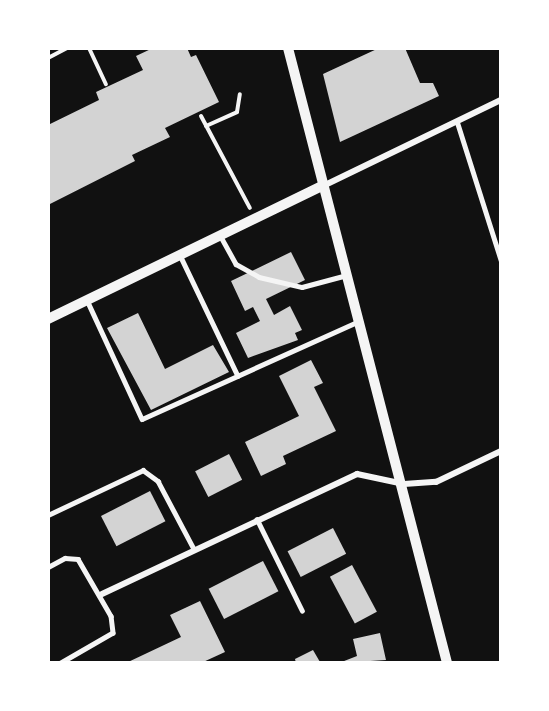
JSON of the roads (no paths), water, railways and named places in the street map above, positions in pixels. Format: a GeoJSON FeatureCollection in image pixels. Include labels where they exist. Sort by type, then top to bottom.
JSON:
{"type":"FeatureCollection","features":[{"type":"Feature","properties":{"kind":"street"},"geometry":{"type":"LineString","coordinates":[[288,48],[322,186],[404,484],[447,663]]}},
{"type":"Feature","properties":{"kind":"street"},"geometry":{"type":"LineString","coordinates":[[48,319],[501,100]]}},
{"type":"Feature","properties":{"kind":"street"},"geometry":{"type":"LineString","coordinates":[[102,594],[257,519],[357,474],[372,473],[404,484],[436,482],[501,451]]}},
{"type":"Feature","properties":{"kind":"lane"},"geometry":{"type":"LineString","coordinates":[[457,121],[501,260]]}},
{"type":"Feature","properties":{"kind":"lane"},"geometry":{"type":"LineString","coordinates":[[220,236],[236,264],[259,277],[302,288],[347,275]]}},
{"type":"Feature","properties":{"kind":"lane"},"geometry":{"type":"LineString","coordinates":[[180,255],[238,376]]}},
{"type":"Feature","properties":{"kind":"lane"},"geometry":{"type":"LineString","coordinates":[[87,300],[142,418],[359,321]]}},
{"type":"Feature","properties":{"kind":"lane"},"geometry":{"type":"LineString","coordinates":[[48,515],[143,470],[158,481],[194,549]]}},
{"type":"Feature","properties":{"kind":"lane"},"geometry":{"type":"LineString","coordinates":[[257,519],[302,609]]}},
{"type":"Feature","properties":{"kind":"lane"},"geometry":{"type":"LineString","coordinates":[[48,567],[65,558],[78,559],[102,594],[113,633],[61,663]]}}]}
